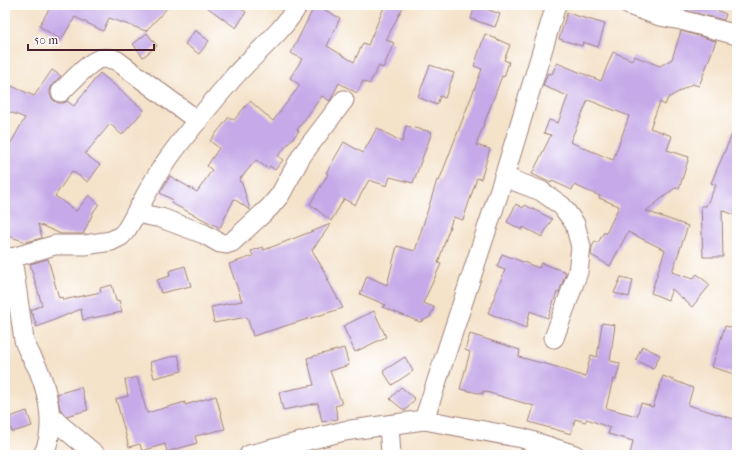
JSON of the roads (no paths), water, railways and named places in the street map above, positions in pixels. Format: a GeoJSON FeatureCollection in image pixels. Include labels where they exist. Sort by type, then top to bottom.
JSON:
{"type":"FeatureCollection","features":[{"type":"Feature","properties":{"kind":"street"},"geometry":{"type":"LineString","coordinates":[[43,455],[48,444],[50,414],[38,369],[27,351],[24,340],[8,257],[55,245],[85,245],[112,241],[121,236],[127,229],[164,164],[234,77],[274,35],[298,5]]}},
{"type":"Feature","properties":{"kind":"street"},"geometry":{"type":"LineString","coordinates":[[424,420],[504,177],[556,5]]}},
{"type":"Feature","properties":{"kind":"street"},"geometry":{"type":"LineString","coordinates":[[629,5],[660,16],[737,34]]}},
{"type":"Feature","properties":{"kind":"street"},"geometry":{"type":"LineString","coordinates":[[61,92],[93,62],[108,58],[116,60],[198,121]]}},
{"type":"Feature","properties":{"kind":"street"},"geometry":{"type":"LineString","coordinates":[[136,213],[162,218],[204,234],[220,243],[226,244],[232,242],[270,207],[280,195],[302,155],[344,100]]}},
{"type":"Feature","properties":{"kind":"street"},"geometry":{"type":"LineString","coordinates":[[504,177],[541,191],[562,206],[575,224],[581,247],[578,272],[554,338]]}},
{"type":"Feature","properties":{"kind":"street"},"geometry":{"type":"LineString","coordinates":[[50,414],[59,424],[96,455]]}},
{"type":"Feature","properties":{"kind":"street"},"geometry":{"type":"LineString","coordinates":[[249,455],[344,431],[424,420],[522,438],[575,455]]}},
{"type":"Feature","properties":{"kind":"street"},"geometry":{"type":"LineString","coordinates":[[389,426],[391,455]]}}]}
